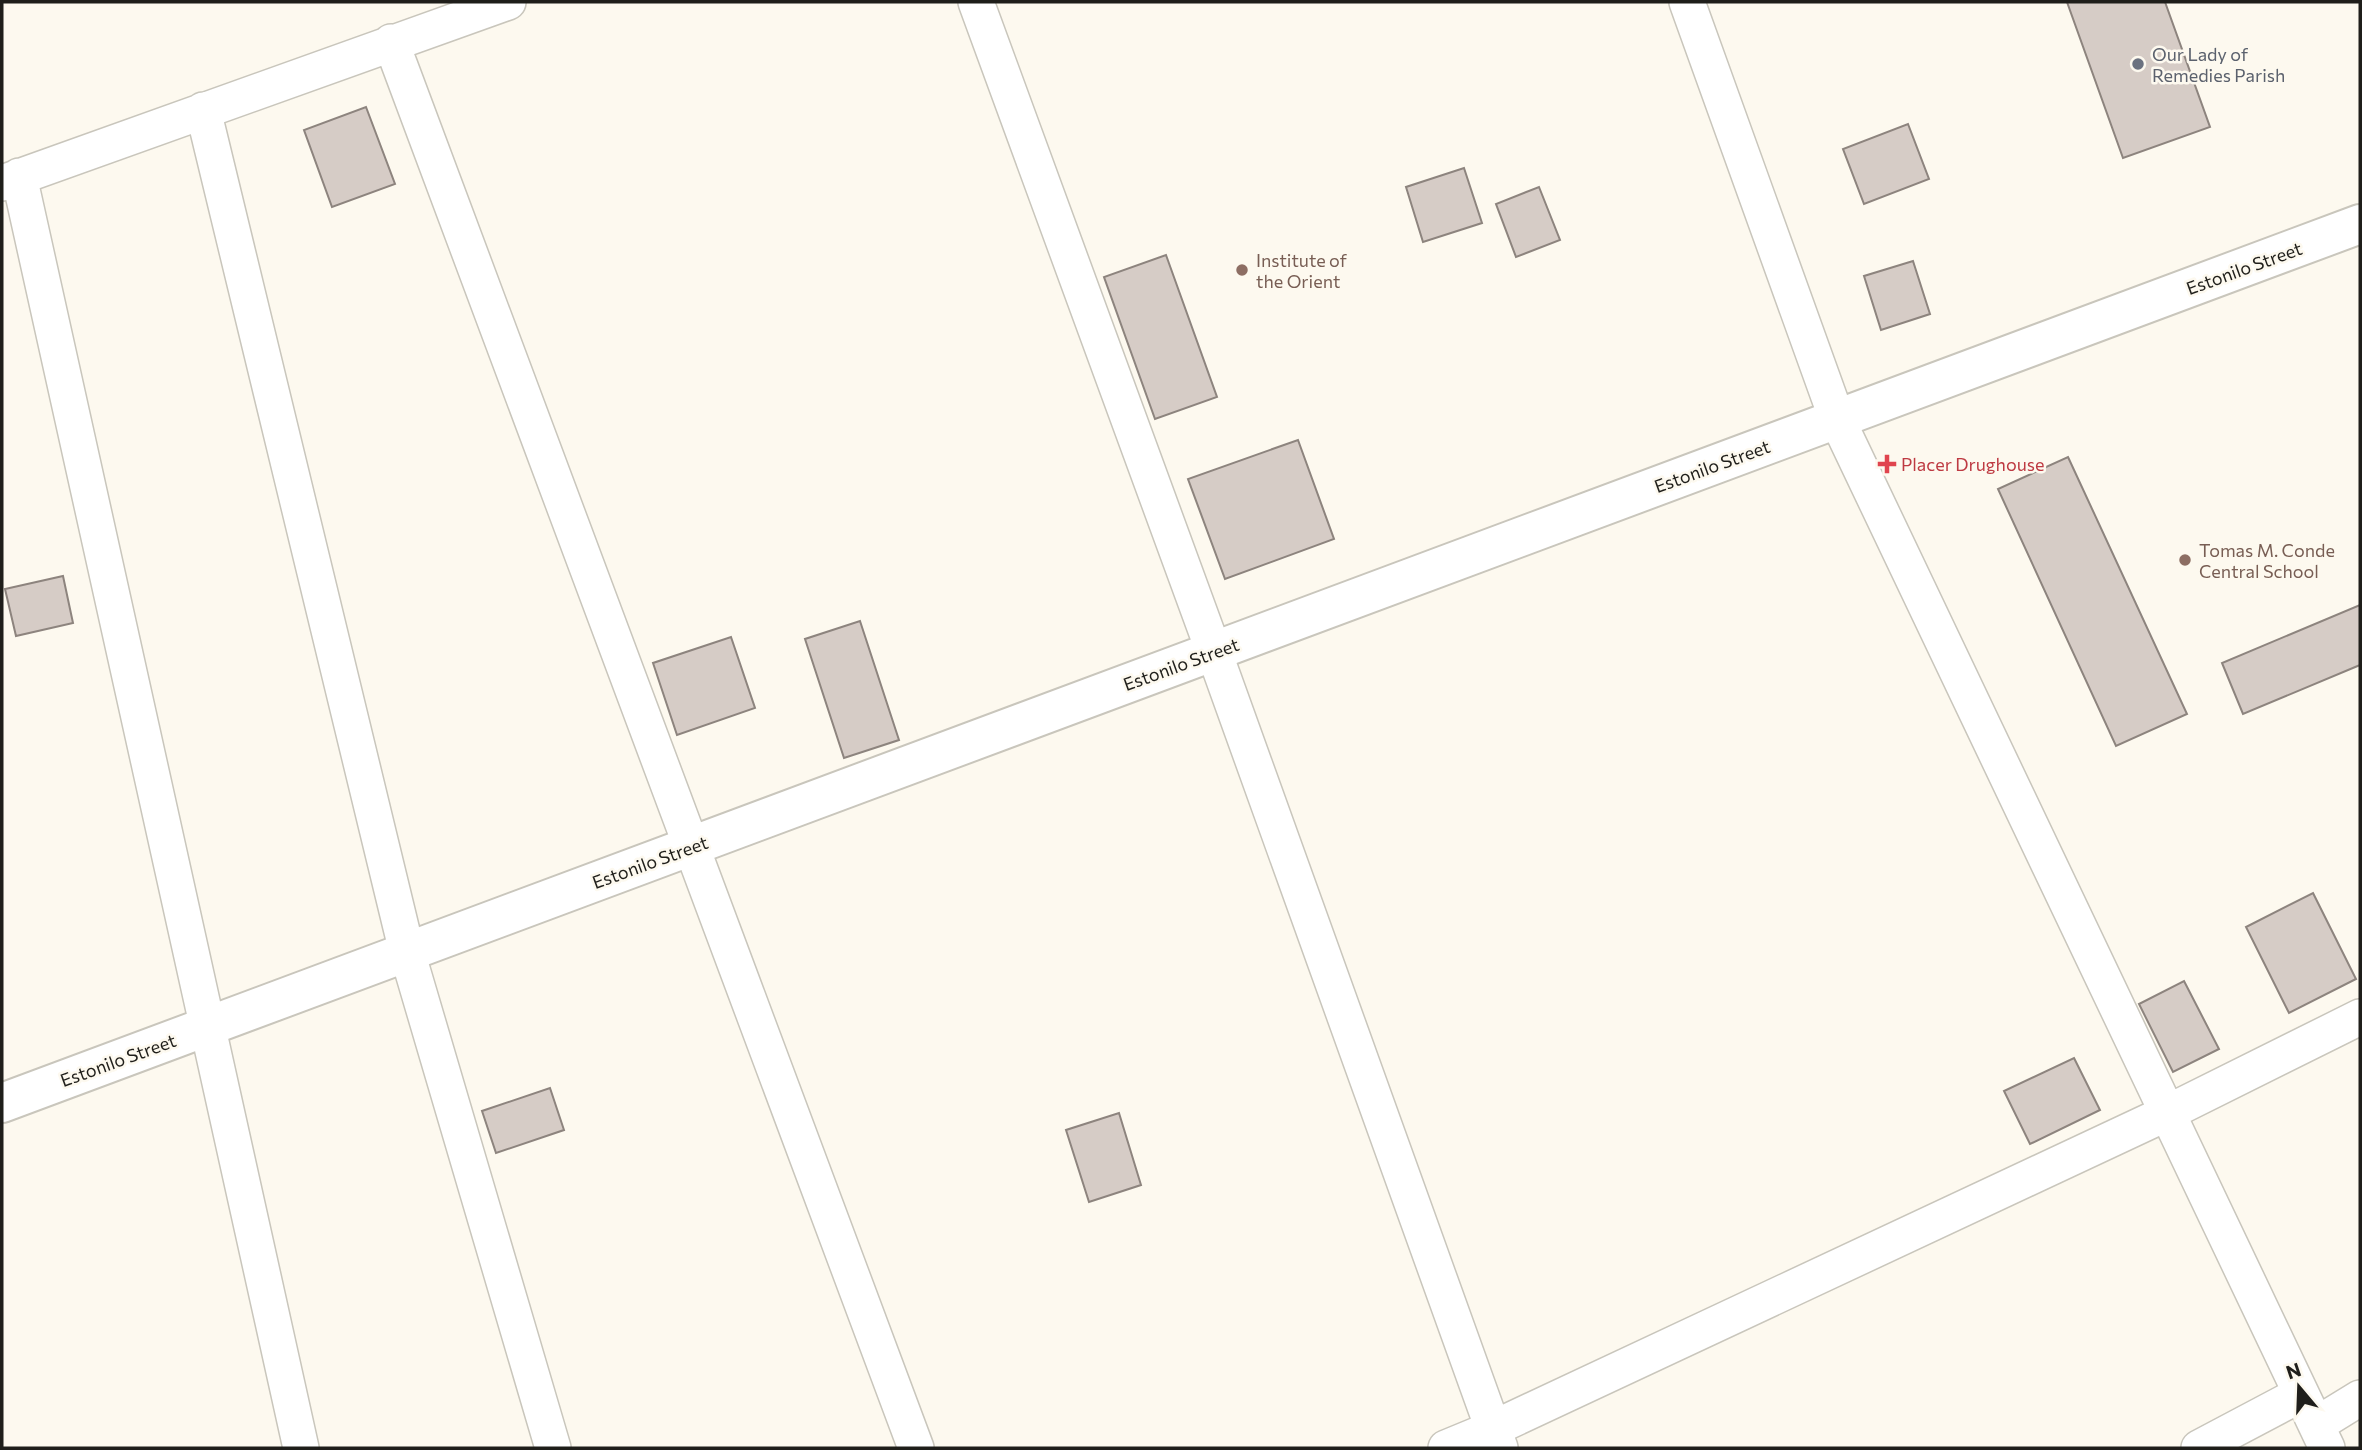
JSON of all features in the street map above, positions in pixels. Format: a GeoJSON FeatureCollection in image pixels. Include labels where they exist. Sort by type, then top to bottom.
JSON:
{"type":"FeatureCollection","features":[{"type":"Feature","properties":{"kind":"street"},"geometry":{"type":"LineString","coordinates":[[301,1448],[208,1027],[10,180],[508,2]]}},
{"type":"Feature","properties":{"kind":"street"},"geometry":{"type":"LineString","coordinates":[[976,2],[1214,652],[1496,1439]]}},
{"type":"Feature","properties":{"kind":"street"},"geometry":{"type":"LineString","coordinates":[[1687,2],[1836,419],[2315,1422]]}},
{"type":"Feature","properties":{"kind":"street"},"geometry":{"type":"LineString","coordinates":[[391,42],[916,1448]]}},
{"type":"Feature","properties":{"kind":"street"},"geometry":{"type":"LineString","coordinates":[[203,110],[407,952],[553,1448]]}},
{"type":"Feature","properties":{"kind":"street","name":"Estonilo Street"},"geometry":{"type":"LineString","coordinates":[[2,1103],[2360,224]]}},
{"type":"Feature","properties":{"kind":"street"},"geometry":{"type":"LineString","coordinates":[[1446,1448],[1496,1439],[2360,1017]]}},
{"type":"Feature","properties":{"kind":"street"},"geometry":{"type":"LineString","coordinates":[[2199,1448],[2315,1422],[2360,1398]]}},
{"type":"Feature","properties":{"kind":"building","name":"Our Lady of Remedies Parish"},"geometry":{"type":"Polygon","coordinates":[[[2067,2],[2165,2],[2210,127],[2123,158],[2067,2]]]}},
{"type":"Feature","properties":{"kind":"building"},"geometry":{"type":"Polygon","coordinates":[[[366,107],[395,184],[332,207],[304,130],[366,107]]]}},
{"type":"Feature","properties":{"kind":"building"},"geometry":{"type":"Polygon","coordinates":[[[1908,124],[1929,179],[1864,204],[1843,149],[1908,124]]]}},
{"type":"Feature","properties":{"kind":"building"},"geometry":{"type":"Polygon","coordinates":[[[1464,168],[1482,223],[1423,242],[1406,187],[1464,168]]]}},
{"type":"Feature","properties":{"kind":"building"},"geometry":{"type":"Polygon","coordinates":[[[1539,187],[1560,240],[1516,257],[1496,204],[1539,187]]]}},
{"type":"Feature","properties":{"kind":"building"},"geometry":{"type":"Polygon","coordinates":[[[1166,255],[1217,397],[1155,419],[1104,277],[1166,255]]]}},
{"type":"Feature","properties":{"kind":"building"},"geometry":{"type":"Polygon","coordinates":[[[1913,261],[1930,314],[1881,330],[1864,276],[1913,261]]]}},
{"type":"Feature","properties":{"kind":"building"},"geometry":{"type":"Polygon","coordinates":[[[1298,440],[1334,539],[1225,579],[1188,479],[1298,440]]]}},
{"type":"Feature","properties":{"kind":"building"},"geometry":{"type":"Polygon","coordinates":[[[2068,457],[2187,714],[2116,746],[1998,489],[2068,457]]]}},
{"type":"Feature","properties":{"kind":"building"},"geometry":{"type":"Polygon","coordinates":[[[63,576],[73,623],[16,636],[5,589],[63,576]]]}},
{"type":"Feature","properties":{"kind":"building"},"geometry":{"type":"Polygon","coordinates":[[[2360,605],[2360,665],[2243,714],[2222,663],[2360,605]]]}},
{"type":"Feature","properties":{"kind":"building"},"geometry":{"type":"Polygon","coordinates":[[[860,621],[899,740],[844,758],[805,639],[860,621]]]}},
{"type":"Feature","properties":{"kind":"building"},"geometry":{"type":"Polygon","coordinates":[[[731,637],[755,708],[677,735],[653,663],[731,637]]]}},
{"type":"Feature","properties":{"kind":"building"},"geometry":{"type":"Polygon","coordinates":[[[2313,893],[2356,979],[2289,1013],[2246,927],[2313,893]]]}},
{"type":"Feature","properties":{"kind":"building"},"geometry":{"type":"Polygon","coordinates":[[[2184,981],[2219,1049],[2173,1072],[2139,1004],[2184,981]]]}},
{"type":"Feature","properties":{"kind":"building"},"geometry":{"type":"Polygon","coordinates":[[[2074,1058],[2100,1110],[2030,1144],[2004,1091],[2074,1058]]]}},
{"type":"Feature","properties":{"kind":"building"},"geometry":{"type":"Polygon","coordinates":[[[550,1088],[564,1130],[496,1153],[482,1111],[550,1088]]]}},
{"type":"Feature","properties":{"kind":"building"},"geometry":{"type":"Polygon","coordinates":[[[1119,1113],[1141,1185],[1089,1202],[1066,1130],[1119,1113]]]}},
{"type":"Feature","properties":{"kind":"place","name":"Our Lady of Remedies Parish"},"geometry":{"type":"Point","coordinates":[2138,64]}},
{"type":"Feature","properties":{"kind":"place","name":"Institute of the Orient"},"geometry":{"type":"Point","coordinates":[1242,270]}},
{"type":"Feature","properties":{"kind":"place","name":"Placer Drughouse"},"geometry":{"type":"Point","coordinates":[1887,464]}},
{"type":"Feature","properties":{"kind":"place","name":"Tomas M. Conde Central School"},"geometry":{"type":"Point","coordinates":[2185,560]}}]}
